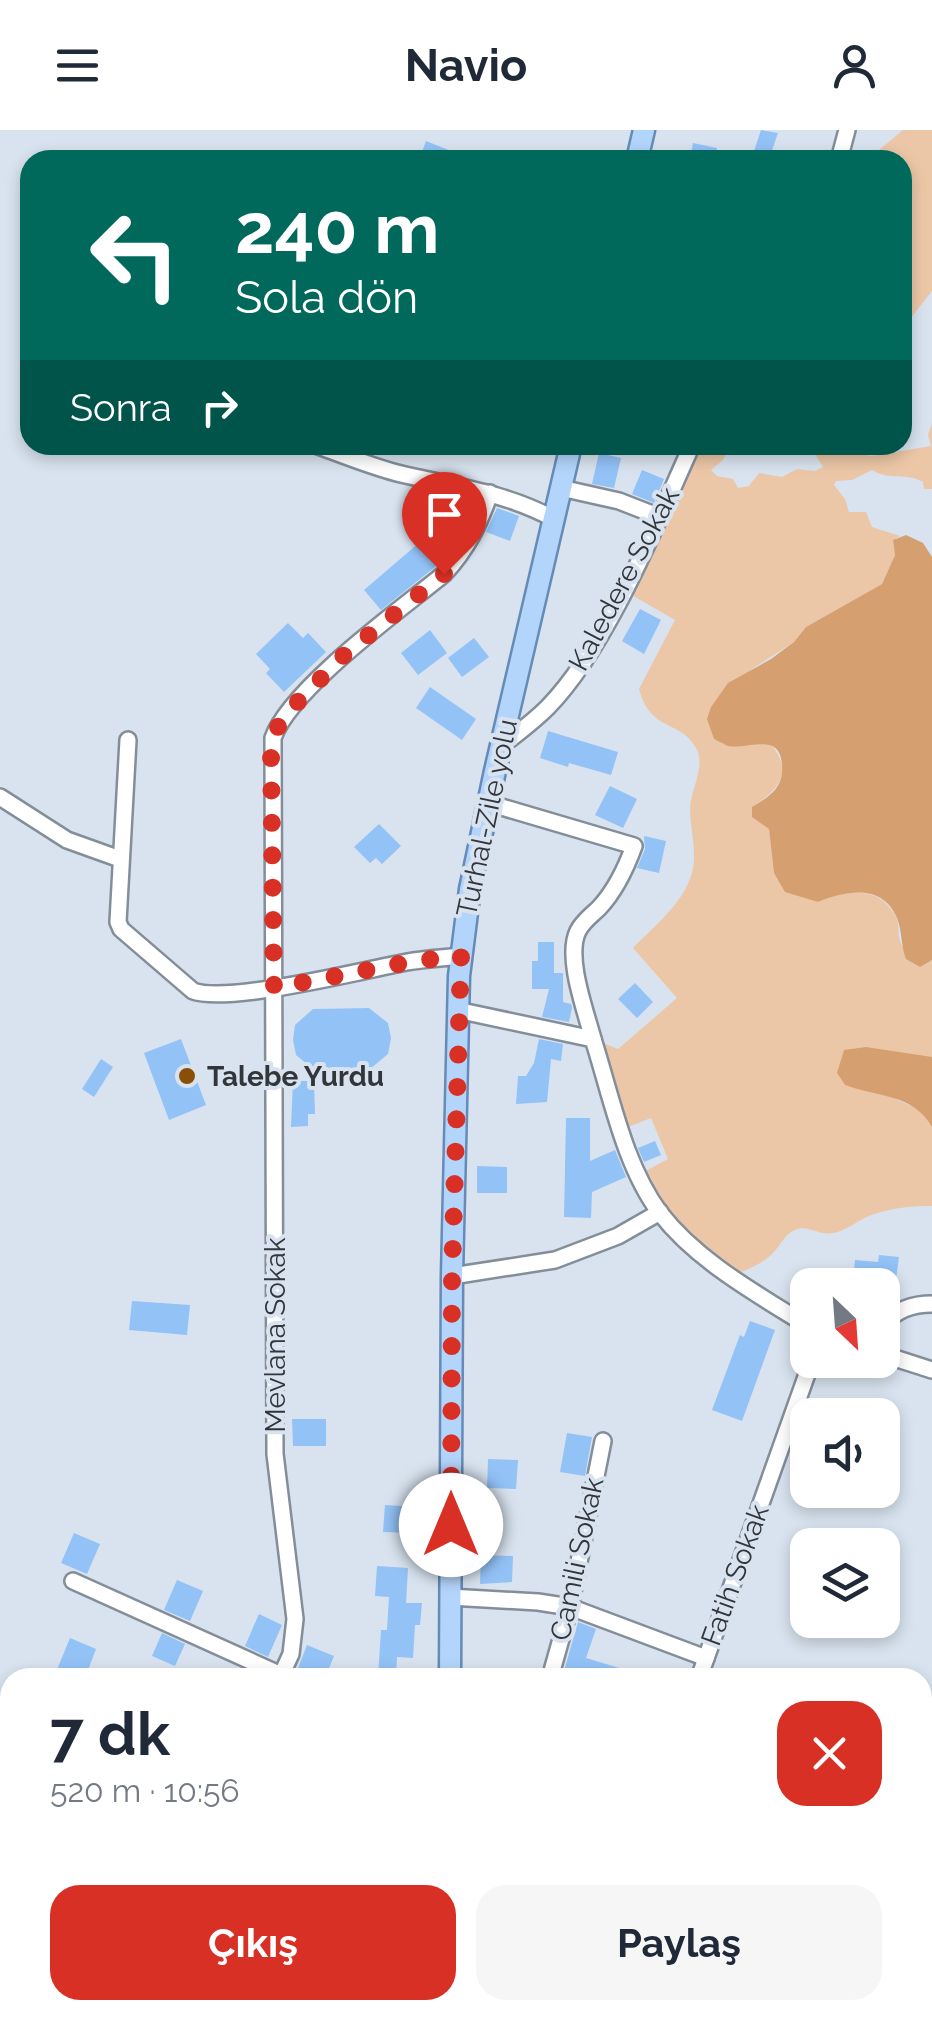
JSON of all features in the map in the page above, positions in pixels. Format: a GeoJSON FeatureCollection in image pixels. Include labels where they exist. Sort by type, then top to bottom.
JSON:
{"type":"FeatureCollection","features":[{"type":"Feature","properties":{"kind":"main road","name":"Turhal-Zile yolu"},"geometry":{"type":"LineString","coordinates":[[450,1668],[452,1276],[461,956],[488,803],[568,455]]}},
{"type":"Feature","properties":{"kind":"street"},"geometry":{"type":"LineString","coordinates":[[345,455],[393,472],[490,493],[530,506],[554,519]]}},
{"type":"Feature","properties":{"kind":"street","name":"Kaledere Sokak"},"geometry":{"type":"LineString","coordinates":[[501,746],[530,724],[567,684],[623,590],[688,455]]}},
{"type":"Feature","properties":{"kind":"street"},"geometry":{"type":"LineString","coordinates":[[561,488],[619,501],[660,517]]}},
{"type":"Feature","properties":{"kind":"street","name":"Mevlana Sokak"},"geometry":{"type":"LineString","coordinates":[[286,1668],[294,1619],[275,1454],[271,754],[282,718],[343,656],[457,560],[478,528],[490,493]]}},
{"type":"Feature","properties":{"kind":"street"},"geometry":{"type":"LineString","coordinates":[[128,740],[117,910],[121,929],[188,986],[207,995],[274,988],[461,956]]}},
{"type":"Feature","properties":{"kind":"street"},"geometry":{"type":"LineString","coordinates":[[0,797],[66,840],[120,859]]}},
{"type":"Feature","properties":{"kind":"street"},"geometry":{"type":"LineString","coordinates":[[488,803],[634,846],[613,889],[585,920],[575,940],[576,971],[593,1040],[628,1146],[660,1212],[719,1267],[790,1314]]}},
{"type":"Feature","properties":{"kind":"street"},"geometry":{"type":"LineString","coordinates":[[457,1010],[593,1040]]}},
{"type":"Feature","properties":{"kind":"street"},"geometry":{"type":"LineString","coordinates":[[452,1276],[555,1260],[618,1236],[660,1212]]}},
{"type":"Feature","properties":{"kind":"street"},"geometry":{"type":"LineString","coordinates":[[900,1311],[932,1304]]}},
{"type":"Feature","properties":{"kind":"street"},"geometry":{"type":"LineString","coordinates":[[900,1360],[932,1370]]}},
{"type":"Feature","properties":{"kind":"street","name":"Fatih Sokak"},"geometry":{"type":"LineString","coordinates":[[702,1668],[806,1378]]}},
{"type":"Feature","properties":{"kind":"street","name":"Camili Sokak"},"geometry":{"type":"LineString","coordinates":[[553,1668],[570,1608],[603,1440]]}},
{"type":"Feature","properties":{"kind":"street"},"geometry":{"type":"LineString","coordinates":[[74,1581],[265,1668]]}},
{"type":"Feature","properties":{"kind":"street"},"geometry":{"type":"LineString","coordinates":[[450,1596],[570,1608],[706,1658]]}},
{"type":"Feature","properties":{"kind":"shaded area"},"geometry":{"type":"Polygon","coordinates":[[[903,130],[932,130],[932,291],[912,317],[912,150],[879,150],[903,130]]]}},
{"type":"Feature","properties":{"kind":"shaded area"},"geometry":{"type":"Polygon","coordinates":[[[932,423],[932,489],[924,489],[923,482],[917,479],[872,470],[834,485],[849,512],[866,512],[872,527],[900,536],[893,540],[895,555],[882,584],[806,627],[794,642],[752,669],[708,719],[714,739],[729,744],[772,745],[782,765],[780,781],[753,807],[769,828],[774,873],[818,902],[851,893],[881,899],[896,917],[906,951],[920,966],[932,960],[932,1057],[837,1073],[845,1085],[886,1095],[923,1111],[932,1127],[932,1206],[885,1211],[833,1233],[795,1230],[764,1261],[731,1276],[686,1240],[640,1174],[668,1159],[651,1118],[623,1129],[593,1039],[618,1049],[677,998],[633,948],[682,894],[689,882],[694,854],[690,807],[699,767],[696,748],[690,739],[650,712],[639,689],[675,620],[623,590],[687,455],[725,455],[711,470],[717,476],[733,479],[738,488],[749,486],[759,473],[782,477],[797,469],[815,471],[823,467],[815,455],[912,455],[912,449],[931,446],[928,435],[932,423]]]}},
{"type":"Feature","properties":{"kind":"shaded area"},"geometry":{"type":"Polygon","coordinates":[[[906,535],[923,543],[932,557],[932,960],[920,967],[906,959],[897,918],[882,899],[851,893],[818,902],[785,892],[774,873],[769,829],[752,817],[752,807],[779,784],[782,772],[778,750],[764,744],[728,746],[714,739],[707,719],[728,683],[771,659],[806,627],[882,584],[895,555],[893,540],[906,535]]]}},
{"type":"Feature","properties":{"kind":"shaded area"},"geometry":{"type":"Polygon","coordinates":[[[866,1047],[932,1057],[932,1127],[905,1102],[845,1085],[837,1073],[844,1050],[866,1047]]]}},
{"type":"Feature","properties":{"kind":"building"},"geometry":{"type":"Polygon","coordinates":[[[761,130],[778,133],[772,150],[754,150],[761,130]]]}},
{"type":"Feature","properties":{"kind":"building"},"geometry":{"type":"Polygon","coordinates":[[[426,141],[448,150],[423,150],[426,141]]]}},
{"type":"Feature","properties":{"kind":"building"},"geometry":{"type":"Polygon","coordinates":[[[693,143],[717,148],[717,150],[692,150],[693,143]]]}},
{"type":"Feature","properties":{"kind":"building"},"geometry":{"type":"Polygon","coordinates":[[[599,455],[621,458],[614,488],[592,484],[599,455]]]}},
{"type":"Feature","properties":{"kind":"building"},"geometry":{"type":"Polygon","coordinates":[[[642,470],[664,479],[654,503],[632,494],[642,470]]]}},
{"type":"Feature","properties":{"kind":"building"},"geometry":{"type":"Polygon","coordinates":[[[497,508],[519,516],[510,541],[486,532],[497,508]]]}},
{"type":"Feature","properties":{"kind":"building"},"geometry":{"type":"Polygon","coordinates":[[[442,519],[458,538],[435,567],[381,610],[364,590],[442,519]]]}},
{"type":"Feature","properties":{"kind":"building"},"geometry":{"type":"Polygon","coordinates":[[[640,609],[661,620],[644,654],[622,641],[640,609]]]}},
{"type":"Feature","properties":{"kind":"building"},"geometry":{"type":"Polygon","coordinates":[[[288,623],[303,638],[308,633],[326,652],[284,692],[266,673],[270,669],[256,654],[288,623]]]}},
{"type":"Feature","properties":{"kind":"building"},"geometry":{"type":"Polygon","coordinates":[[[430,630],[447,653],[418,675],[401,653],[430,630]]]}},
{"type":"Feature","properties":{"kind":"building"},"geometry":{"type":"Polygon","coordinates":[[[474,638],[489,657],[462,677],[448,658],[474,638]]]}},
{"type":"Feature","properties":{"kind":"building"},"geometry":{"type":"Polygon","coordinates":[[[430,687],[476,719],[462,740],[416,708],[430,687]]]}},
{"type":"Feature","properties":{"kind":"building"},"geometry":{"type":"Polygon","coordinates":[[[548,731],[618,752],[611,775],[540,758],[548,731]]]}},
{"type":"Feature","properties":{"kind":"building"},"geometry":{"type":"Polygon","coordinates":[[[610,786],[637,799],[623,828],[595,815],[610,786]]]}},
{"type":"Feature","properties":{"kind":"building"},"geometry":{"type":"Polygon","coordinates":[[[379,824],[401,846],[382,864],[376,858],[370,863],[354,847],[379,824]]]}},
{"type":"Feature","properties":{"kind":"building"},"geometry":{"type":"Polygon","coordinates":[[[644,836],[666,841],[659,873],[637,868],[645,849],[644,836]]]}},
{"type":"Feature","properties":{"kind":"building"},"geometry":{"type":"Polygon","coordinates":[[[538,942],[554,942],[554,973],[563,973],[563,1002],[572,1008],[569,1022],[542,1017],[549,989],[532,989],[532,961],[538,961],[538,942]]]}},
{"type":"Feature","properties":{"kind":"building"},"geometry":{"type":"Polygon","coordinates":[[[635,983],[653,1002],[637,1018],[618,999],[635,983]]]}},
{"type":"Feature","properties":{"kind":"building"},"geometry":{"type":"Polygon","coordinates":[[[369,1008],[388,1023],[391,1038],[388,1054],[370,1069],[314,1070],[296,1055],[295,1025],[313,1009],[369,1008]]]}},
{"type":"Feature","properties":{"kind":"building"},"geometry":{"type":"Polygon","coordinates":[[[181,1039],[206,1105],[169,1120],[144,1053],[181,1039]]]}},
{"type":"Feature","properties":{"kind":"building"},"geometry":{"type":"Polygon","coordinates":[[[539,1039],[563,1044],[561,1061],[551,1059],[547,1102],[516,1104],[518,1076],[526,1076],[534,1063],[539,1039]]]}},
{"type":"Feature","properties":{"kind":"building"},"geometry":{"type":"Polygon","coordinates":[[[101,1059],[113,1067],[94,1097],[82,1089],[101,1059]]]}},
{"type":"Feature","properties":{"kind":"building"},"geometry":{"type":"Polygon","coordinates":[[[293,1081],[314,1081],[315,1114],[308,1114],[308,1126],[291,1127],[293,1081]]]}},
{"type":"Feature","properties":{"kind":"building"},"geometry":{"type":"Polygon","coordinates":[[[566,1118],[590,1118],[590,1161],[615,1150],[626,1177],[592,1192],[591,1218],[564,1217],[566,1118]]]}},
{"type":"Feature","properties":{"kind":"building"},"geometry":{"type":"Polygon","coordinates":[[[655,1141],[661,1155],[644,1162],[638,1148],[655,1141]]]}},
{"type":"Feature","properties":{"kind":"building"},"geometry":{"type":"Polygon","coordinates":[[[477,1166],[507,1167],[507,1193],[477,1193],[477,1166]]]}},
{"type":"Feature","properties":{"kind":"building"},"geometry":{"type":"Polygon","coordinates":[[[879,1255],[899,1257],[898,1268],[854,1268],[855,1260],[878,1262],[879,1255]]]}},
{"type":"Feature","properties":{"kind":"building"},"geometry":{"type":"Polygon","coordinates":[[[132,1301],[190,1305],[187,1335],[129,1330],[132,1301]]]}},
{"type":"Feature","properties":{"kind":"building"},"geometry":{"type":"Polygon","coordinates":[[[750,1321],[775,1330],[742,1421],[712,1410],[740,1335],[744,1337],[750,1321]]]}},
{"type":"Feature","properties":{"kind":"building"},"geometry":{"type":"Polygon","coordinates":[[[292,1419],[326,1419],[326,1446],[293,1446],[292,1419]]]}},
{"type":"Feature","properties":{"kind":"building"},"geometry":{"type":"Polygon","coordinates":[[[567,1433],[592,1437],[585,1476],[560,1472],[567,1433]]]}},
{"type":"Feature","properties":{"kind":"building"},"geometry":{"type":"Polygon","coordinates":[[[488,1459],[518,1460],[516,1489],[487,1488],[488,1459]]]}},
{"type":"Feature","properties":{"kind":"building"},"geometry":{"type":"Polygon","coordinates":[[[385,1505],[417,1507],[416,1533],[383,1532],[385,1505]]]}},
{"type":"Feature","properties":{"kind":"building"},"geometry":{"type":"Polygon","coordinates":[[[74,1533],[100,1544],[87,1574],[61,1563],[74,1533]]]}},
{"type":"Feature","properties":{"kind":"building"},"geometry":{"type":"Polygon","coordinates":[[[481,1555],[513,1556],[512,1582],[480,1584],[481,1555]]]}},
{"type":"Feature","properties":{"kind":"building"},"geometry":{"type":"Polygon","coordinates":[[[377,1566],[408,1568],[406,1603],[422,1603],[420,1625],[415,1625],[413,1658],[397,1657],[396,1668],[379,1668],[381,1630],[387,1630],[389,1597],[375,1596],[377,1566]]]}},
{"type":"Feature","properties":{"kind":"building"},"geometry":{"type":"Polygon","coordinates":[[[177,1580],[203,1591],[190,1621],[164,1610],[177,1580]]]}},
{"type":"Feature","properties":{"kind":"building"},"geometry":{"type":"Polygon","coordinates":[[[259,1614],[282,1625],[268,1657],[245,1646],[259,1614]]]}},
{"type":"Feature","properties":{"kind":"building"},"geometry":{"type":"Polygon","coordinates":[[[578,1622],[596,1629],[586,1658],[619,1668],[565,1668],[578,1622]]]}},
{"type":"Feature","properties":{"kind":"building"},"geometry":{"type":"Polygon","coordinates":[[[162,1633],[185,1644],[175,1666],[152,1656],[162,1633]]]}},
{"type":"Feature","properties":{"kind":"building"},"geometry":{"type":"Polygon","coordinates":[[[70,1638],[96,1649],[89,1668],[58,1668],[70,1638]]]}},
{"type":"Feature","properties":{"kind":"building"},"geometry":{"type":"Polygon","coordinates":[[[307,1645],[334,1656],[329,1668],[298,1668],[307,1645]]]}},
{"type":"Feature","properties":{"kind":"place","name":"Talebe Yurdu"},"geometry":{"type":"Point","coordinates":[187,1076]}},
{"type":"Feature","properties":{"kind":"route"},"geometry":{"type":"LineString","coordinates":[[444,574],[343,656],[282,718],[271,754],[274,988],[461,956],[452,1276],[451,1525]]}}]}
